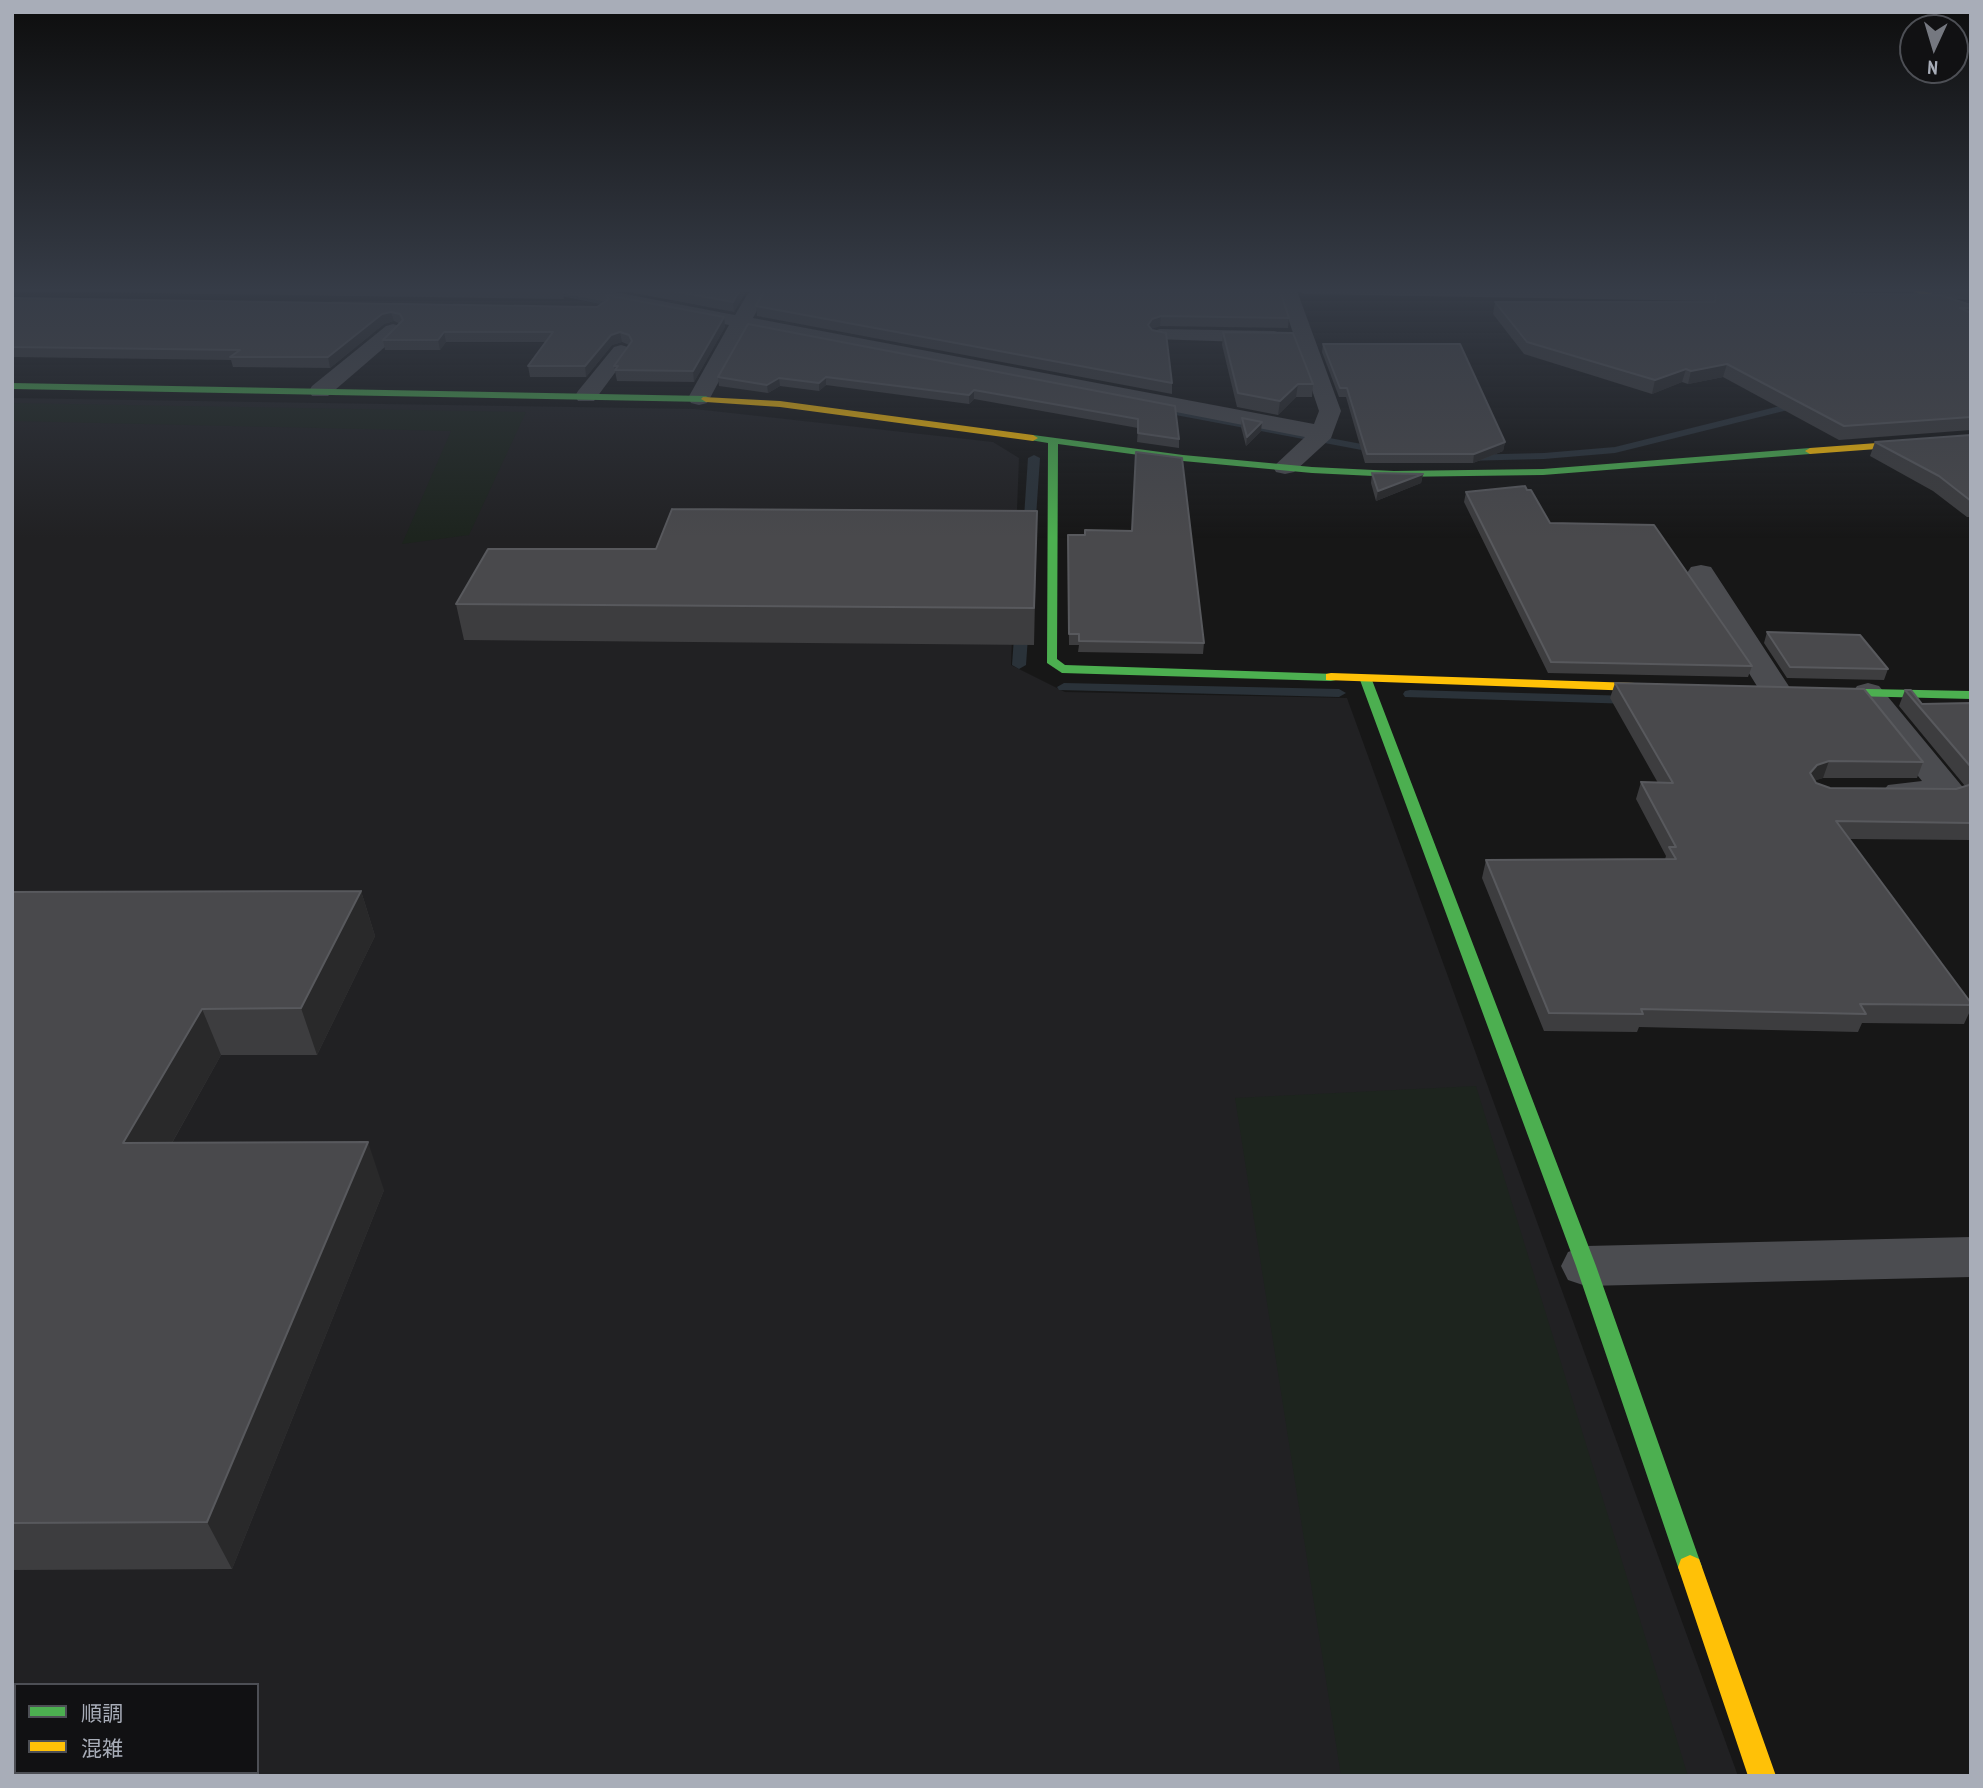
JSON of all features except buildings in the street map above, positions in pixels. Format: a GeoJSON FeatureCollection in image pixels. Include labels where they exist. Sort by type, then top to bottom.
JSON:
{"type":"FeatureCollection","features":[{"type":"Feature","properties":{"kind":"street"},"geometry":{"type":"LineString","coordinates":[[320,391],[343,371]]}},
{"type":"Feature","properties":{"kind":"street"},"geometry":{"type":"LineString","coordinates":[[586,396],[605,371]]}},
{"type":"Feature","properties":{"kind":"street"},"geometry":{"type":"LineString","coordinates":[[699,398],[714,371]]}},
{"type":"Feature","properties":{"kind":"street"},"geometry":{"type":"LineString","coordinates":[[970,371],[1319,437]]}},
{"type":"Feature","properties":{"kind":"street"},"geometry":{"type":"LineString","coordinates":[[1285,467],[1319,437],[1330,411],[1316,371]]}},
{"type":"Feature","properties":{"kind":"street"},"geometry":{"type":"LineString","coordinates":[[12,386],[699,398],[780,404],[1285,467],[1394,474],[1543,472],[1971,439]]}},
{"type":"Feature","properties":{"kind":"street"},"geometry":{"type":"LineString","coordinates":[[1053,440],[1051,660],[1062,669],[1681,688]]}},
{"type":"Feature","properties":{"kind":"street"},"geometry":{"type":"LineString","coordinates":[[1701,573],[1783,691],[1971,695]]}},
{"type":"Feature","properties":{"kind":"street"},"geometry":{"type":"LineString","coordinates":[[1366,680],[1586,1266],[1762,1776]]}},
{"type":"Feature","properties":{"kind":"street"},"geometry":{"type":"LineString","coordinates":[[1865,792],[1949,792],[1868,693]]}},
{"type":"Feature","properties":{"kind":"street"},"geometry":{"type":"LineString","coordinates":[[1586,1266],[1971,1257]]}},
{"type":"Feature","properties":{"kind":"shaded area"},"geometry":{"type":"Polygon","coordinates":[[[12,398],[695,409],[993,442],[1019,458],[1011,665],[1065,692],[1347,698],[1738,1776],[12,1776],[12,398]]]}},
{"type":"Feature","properties":{"kind":"shaded area"},"geometry":{"type":"Polygon","coordinates":[[[12,403],[526,412],[469,535],[402,544],[451,431],[12,421],[12,403]]]}},
{"type":"Feature","properties":{"kind":"shaded area"},"geometry":{"type":"Polygon","coordinates":[[[1476,1086],[1688,1776],[1341,1776],[1235,1098],[1476,1086]]]}},
{"type":"Feature","properties":{"kind":"waterway"},"geometry":{"type":"LineString","coordinates":[[1460,458],[1544,456],[1615,450],[1804,403]]}},
{"type":"Feature","properties":{"kind":"waterway"},"geometry":{"type":"LineString","coordinates":[[1153,408],[1383,451]]}},
{"type":"Feature","properties":{"kind":"waterway"},"geometry":{"type":"LineString","coordinates":[[1029,532],[1034,458]]}},
{"type":"Feature","properties":{"kind":"waterway"},"geometry":{"type":"LineString","coordinates":[[1019,665],[1022,623]]}},
{"type":"Feature","properties":{"kind":"waterway"},"geometry":{"type":"LineString","coordinates":[[1064,687],[1339,693]]}},
{"type":"Feature","properties":{"kind":"waterway"},"geometry":{"type":"LineString","coordinates":[[1410,694],[1633,700]]}},
{"type":"Feature","properties":{"kind":"traffic: fast"},"geometry":{"type":"LineString","coordinates":[[12,386],[706,399]]}},
{"type":"Feature","properties":{"kind":"traffic: fast"},"geometry":{"type":"LineString","coordinates":[[1033,438],[1183,458],[1312,470],[1394,474],[1543,472],[1810,451]]}},
{"type":"Feature","properties":{"kind":"traffic: fast"},"geometry":{"type":"LineString","coordinates":[[1053,440],[1051,660],[1062,669],[1331,677]]}},
{"type":"Feature","properties":{"kind":"traffic: fast"},"geometry":{"type":"LineString","coordinates":[[1366,680],[1586,1266],[1690,1567]]}},
{"type":"Feature","properties":{"kind":"traffic: fast"},"geometry":{"type":"LineString","coordinates":[[1816,692],[1971,695]]}},
{"type":"Feature","properties":{"kind":"traffic: slow"},"geometry":{"type":"LineString","coordinates":[[706,399],[780,404],[1033,438]]}},
{"type":"Feature","properties":{"kind":"traffic: slow"},"geometry":{"type":"LineString","coordinates":[[1810,451],[1971,439]]}},
{"type":"Feature","properties":{"kind":"traffic: slow"},"geometry":{"type":"LineString","coordinates":[[1331,677],[1665,688]]}},
{"type":"Feature","properties":{"kind":"traffic: slow"},"geometry":{"type":"LineString","coordinates":[[1690,1567],[1762,1776]]}}]}
